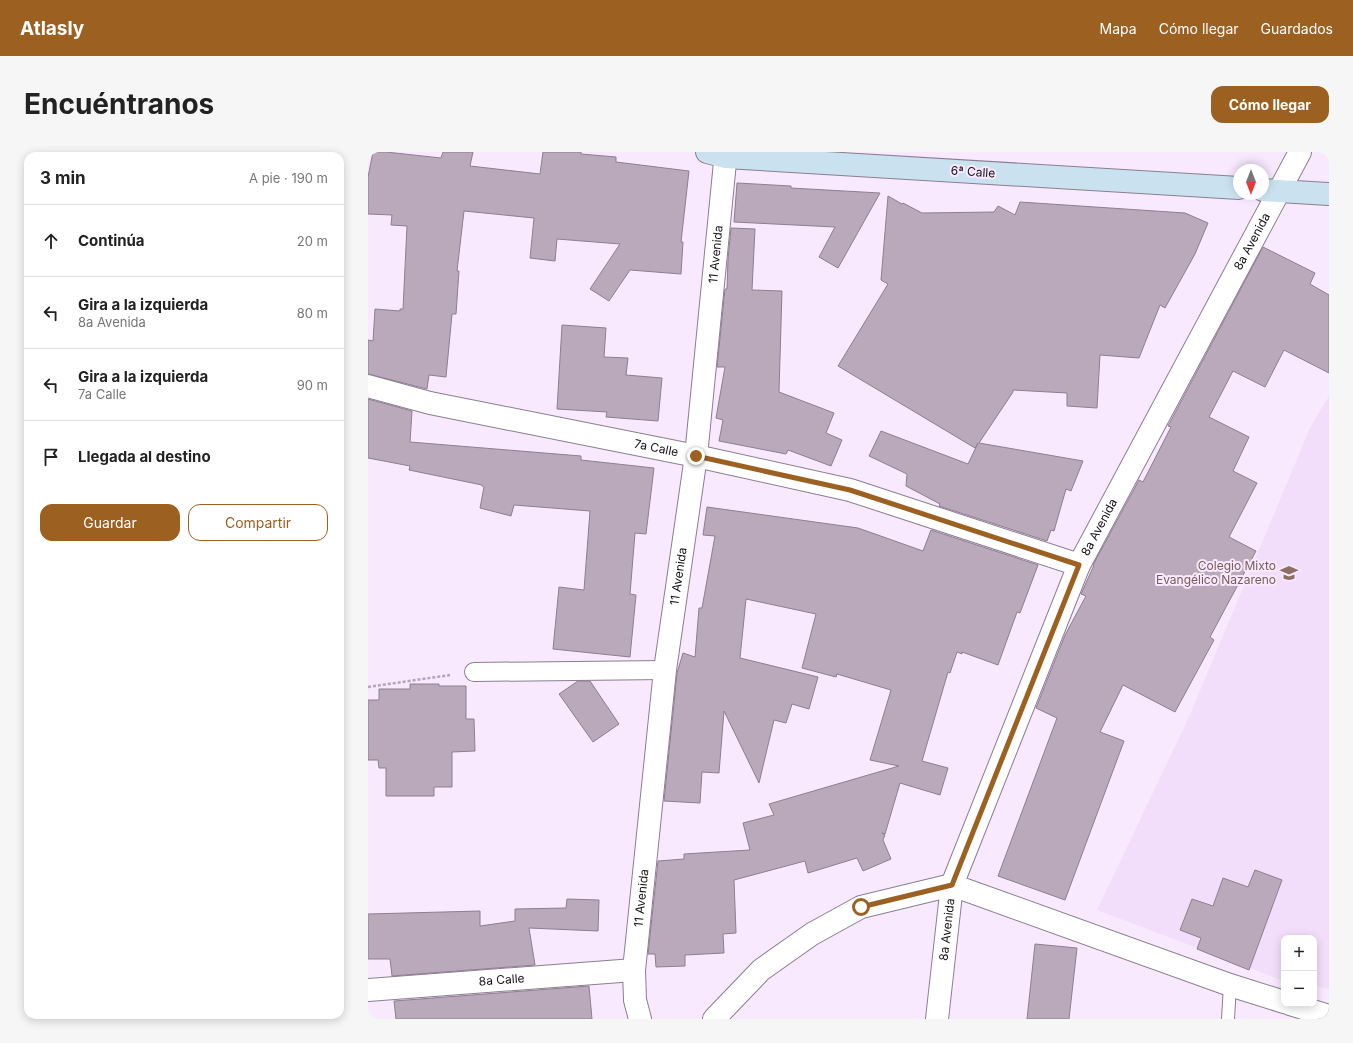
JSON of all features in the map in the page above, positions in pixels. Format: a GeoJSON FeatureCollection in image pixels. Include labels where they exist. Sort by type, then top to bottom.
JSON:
{"type":"FeatureCollection","features":[{"type":"Feature","properties":{"kind":"main road","name":"6ª Calle"},"geometry":{"type":"LineString","coordinates":[[720,154],[1233,188]]}},
{"type":"Feature","properties":{"kind":"main road"},"geometry":{"type":"LineString","coordinates":[[1271,190],[1329,194]]}},
{"type":"Feature","properties":{"kind":"street","name":"8a Avenida"},"geometry":{"type":"LineString","coordinates":[[937,1019],[952,885],[1079,565],[1271,190],[1300,152]]}},
{"type":"Feature","properties":{"kind":"street","name":"11 Avenida"},"geometry":{"type":"LineString","coordinates":[[638,1010],[634,970],[665,670],[696,456],[720,154]]}},
{"type":"Feature","properties":{"kind":"street","name":"7a Calle"},"geometry":{"type":"LineString","coordinates":[[368,386],[430,402],[696,456],[850,490],[1079,565]]}},
{"type":"Feature","properties":{"kind":"street"},"geometry":{"type":"LineString","coordinates":[[474,672],[665,670]]}},
{"type":"Feature","properties":{"kind":"street"},"geometry":{"type":"LineString","coordinates":[[714,1019],[761,970],[812,934],[861,907],[952,885],[1230,985],[1281,1001]]}},
{"type":"Feature","properties":{"kind":"street","name":"8a Calle"},"geometry":{"type":"LineString","coordinates":[[368,990],[634,970]]}},
{"type":"Feature","properties":{"kind":"street"},"geometry":{"type":"LineString","coordinates":[[1300,1007],[1329,1016]]}},
{"type":"Feature","properties":{"kind":"lane"},"geometry":{"type":"LineString","coordinates":[[1228,1019],[1230,985]]}},
{"type":"Feature","properties":{"kind":"path"},"geometry":{"type":"LineString","coordinates":[[368,687],[474,672]]}},
{"type":"Feature","properties":{"kind":"shaded area","name":"Colegio Mixto Evangélico Nazareno"},"geometry":{"type":"Polygon","coordinates":[[[1329,396],[1329,989],[1317,987],[1317,935],[1281,935],[1281,980],[1097,910],[1189,717],[1310,428],[1329,396]]]}},
{"type":"Feature","properties":{"kind":"building"},"geometry":{"type":"Polygon","coordinates":[[[373,152],[441,158],[443,152],[473,152],[470,166],[540,174],[543,152],[581,152],[581,154],[616,157],[616,162],[689,171],[681,242],[683,242],[681,274],[630,270],[609,301],[590,289],[620,244],[557,239],[555,261],[530,258],[534,218],[464,211],[457,271],[459,271],[456,314],[452,314],[446,377],[429,375],[427,389],[368,374],[368,340],[373,341],[375,309],[400,311],[400,309],[403,309],[407,226],[391,225],[392,215],[368,214],[368,177],[373,152]]]}},
{"type":"Feature","properties":{"kind":"building"},"geometry":{"type":"Polygon","coordinates":[[[737,183],[791,186],[791,188],[880,193],[838,268],[819,257],[835,227],[734,222],[737,183]]]}},
{"type":"Feature","properties":{"kind":"building"},"geometry":{"type":"Polygon","coordinates":[[[888,196],[922,213],[994,212],[998,206],[1015,215],[1020,202],[1185,213],[1208,223],[1195,254],[1165,308],[1160,305],[1139,358],[1100,355],[1097,408],[1067,406],[1067,393],[1013,390],[979,443],[1083,461],[1071,491],[1066,489],[1054,531],[1051,530],[1047,541],[939,506],[940,504],[906,486],[907,474],[869,456],[881,431],[968,464],[978,443],[975,448],[838,366],[888,284],[881,280],[888,196]]]}},
{"type":"Feature","properties":{"kind":"building"},"geometry":{"type":"Polygon","coordinates":[[[731,228],[755,229],[752,290],[782,291],[779,392],[834,413],[826,433],[842,440],[831,466],[788,450],[786,454],[719,441],[723,420],[716,418],[725,367],[717,367],[725,289],[727,289],[731,228]]]}},
{"type":"Feature","properties":{"kind":"building"},"geometry":{"type":"Polygon","coordinates":[[[1263,247],[1315,273],[1310,284],[1329,295],[1329,373],[1284,350],[1265,387],[1233,371],[1209,417],[1249,437],[1233,471],[1257,483],[1229,537],[1256,551],[1210,637],[1214,640],[1175,712],[1123,685],[1100,732],[1124,741],[1065,900],[998,876],[1057,718],[1036,708],[1065,635],[1086,596],[1081,594],[1093,565],[1139,480],[1143,482],[1171,427],[1168,426],[1263,247]]]}},
{"type":"Feature","properties":{"kind":"building"},"geometry":{"type":"Polygon","coordinates":[[[562,325],[606,328],[604,357],[628,358],[626,375],[662,378],[658,421],[606,417],[607,412],[557,409],[562,325]]]}},
{"type":"Feature","properties":{"kind":"building"},"geometry":{"type":"Polygon","coordinates":[[[368,399],[412,411],[410,442],[581,456],[581,460],[654,468],[646,534],[635,533],[630,594],[636,595],[630,657],[553,649],[559,587],[584,590],[590,511],[514,505],[511,516],[480,508],[484,487],[482,485],[409,470],[410,466],[368,458],[368,399]]]}},
{"type":"Feature","properties":{"kind":"building"},"geometry":{"type":"Polygon","coordinates":[[[707,507],[858,528],[923,551],[931,530],[1038,565],[1020,613],[1017,612],[998,665],[962,652],[962,654],[957,652],[950,673],[948,672],[922,761],[948,768],[940,795],[900,783],[885,834],[882,833],[885,835],[883,840],[891,859],[863,871],[857,858],[808,873],[805,861],[734,880],[736,933],[723,934],[724,953],[685,955],[685,966],[656,967],[655,954],[648,954],[658,861],[684,859],[684,854],[750,850],[743,823],[774,815],[769,804],[899,766],[870,760],[891,690],[837,674],[836,677],[802,668],[816,614],[746,599],[740,658],[818,677],[809,709],[792,704],[786,723],[774,720],[759,783],[724,711],[719,773],[702,772],[700,803],[664,801],[677,673],[683,653],[695,657],[699,608],[702,608],[715,536],[703,535],[707,507]]]}},
{"type":"Feature","properties":{"kind":"building"},"geometry":{"type":"Polygon","coordinates":[[[578,681],[590,681],[619,724],[593,742],[559,694],[578,681]]]}},
{"type":"Feature","properties":{"kind":"building"},"geometry":{"type":"Polygon","coordinates":[[[410,684],[466,686],[466,719],[474,719],[475,751],[452,752],[452,787],[434,787],[434,796],[386,796],[386,768],[379,768],[378,760],[368,760],[368,700],[379,700],[379,689],[410,689],[410,684]]]}},
{"type":"Feature","properties":{"kind":"building"},"geometry":{"type":"Polygon","coordinates":[[[1255,870],[1282,880],[1249,970],[1197,949],[1201,938],[1180,930],[1192,899],[1213,906],[1223,878],[1248,887],[1255,870]]]}},
{"type":"Feature","properties":{"kind":"building"},"geometry":{"type":"Polygon","coordinates":[[[567,899],[599,900],[598,931],[529,928],[535,965],[392,976],[390,959],[368,959],[368,914],[480,911],[480,926],[515,921],[515,909],[566,908],[567,899]]]}},
{"type":"Feature","properties":{"kind":"building"},"geometry":{"type":"Polygon","coordinates":[[[1035,944],[1077,948],[1069,1019],[1027,1019],[1035,944]]]}},
{"type":"Feature","properties":{"kind":"building"},"geometry":{"type":"Polygon","coordinates":[[[589,986],[592,1019],[396,1019],[394,1001],[589,986]]]}},
{"type":"Feature","properties":{"kind":"place","name":"Colegio Mixto Evangélico Nazareno"},"geometry":{"type":"Point","coordinates":[1289,573]}},
{"type":"Feature","properties":{"kind":"route"},"geometry":{"type":"LineString","coordinates":[[696,456],[850,490],[1079,565],[952,885],[861,907]]}}]}
